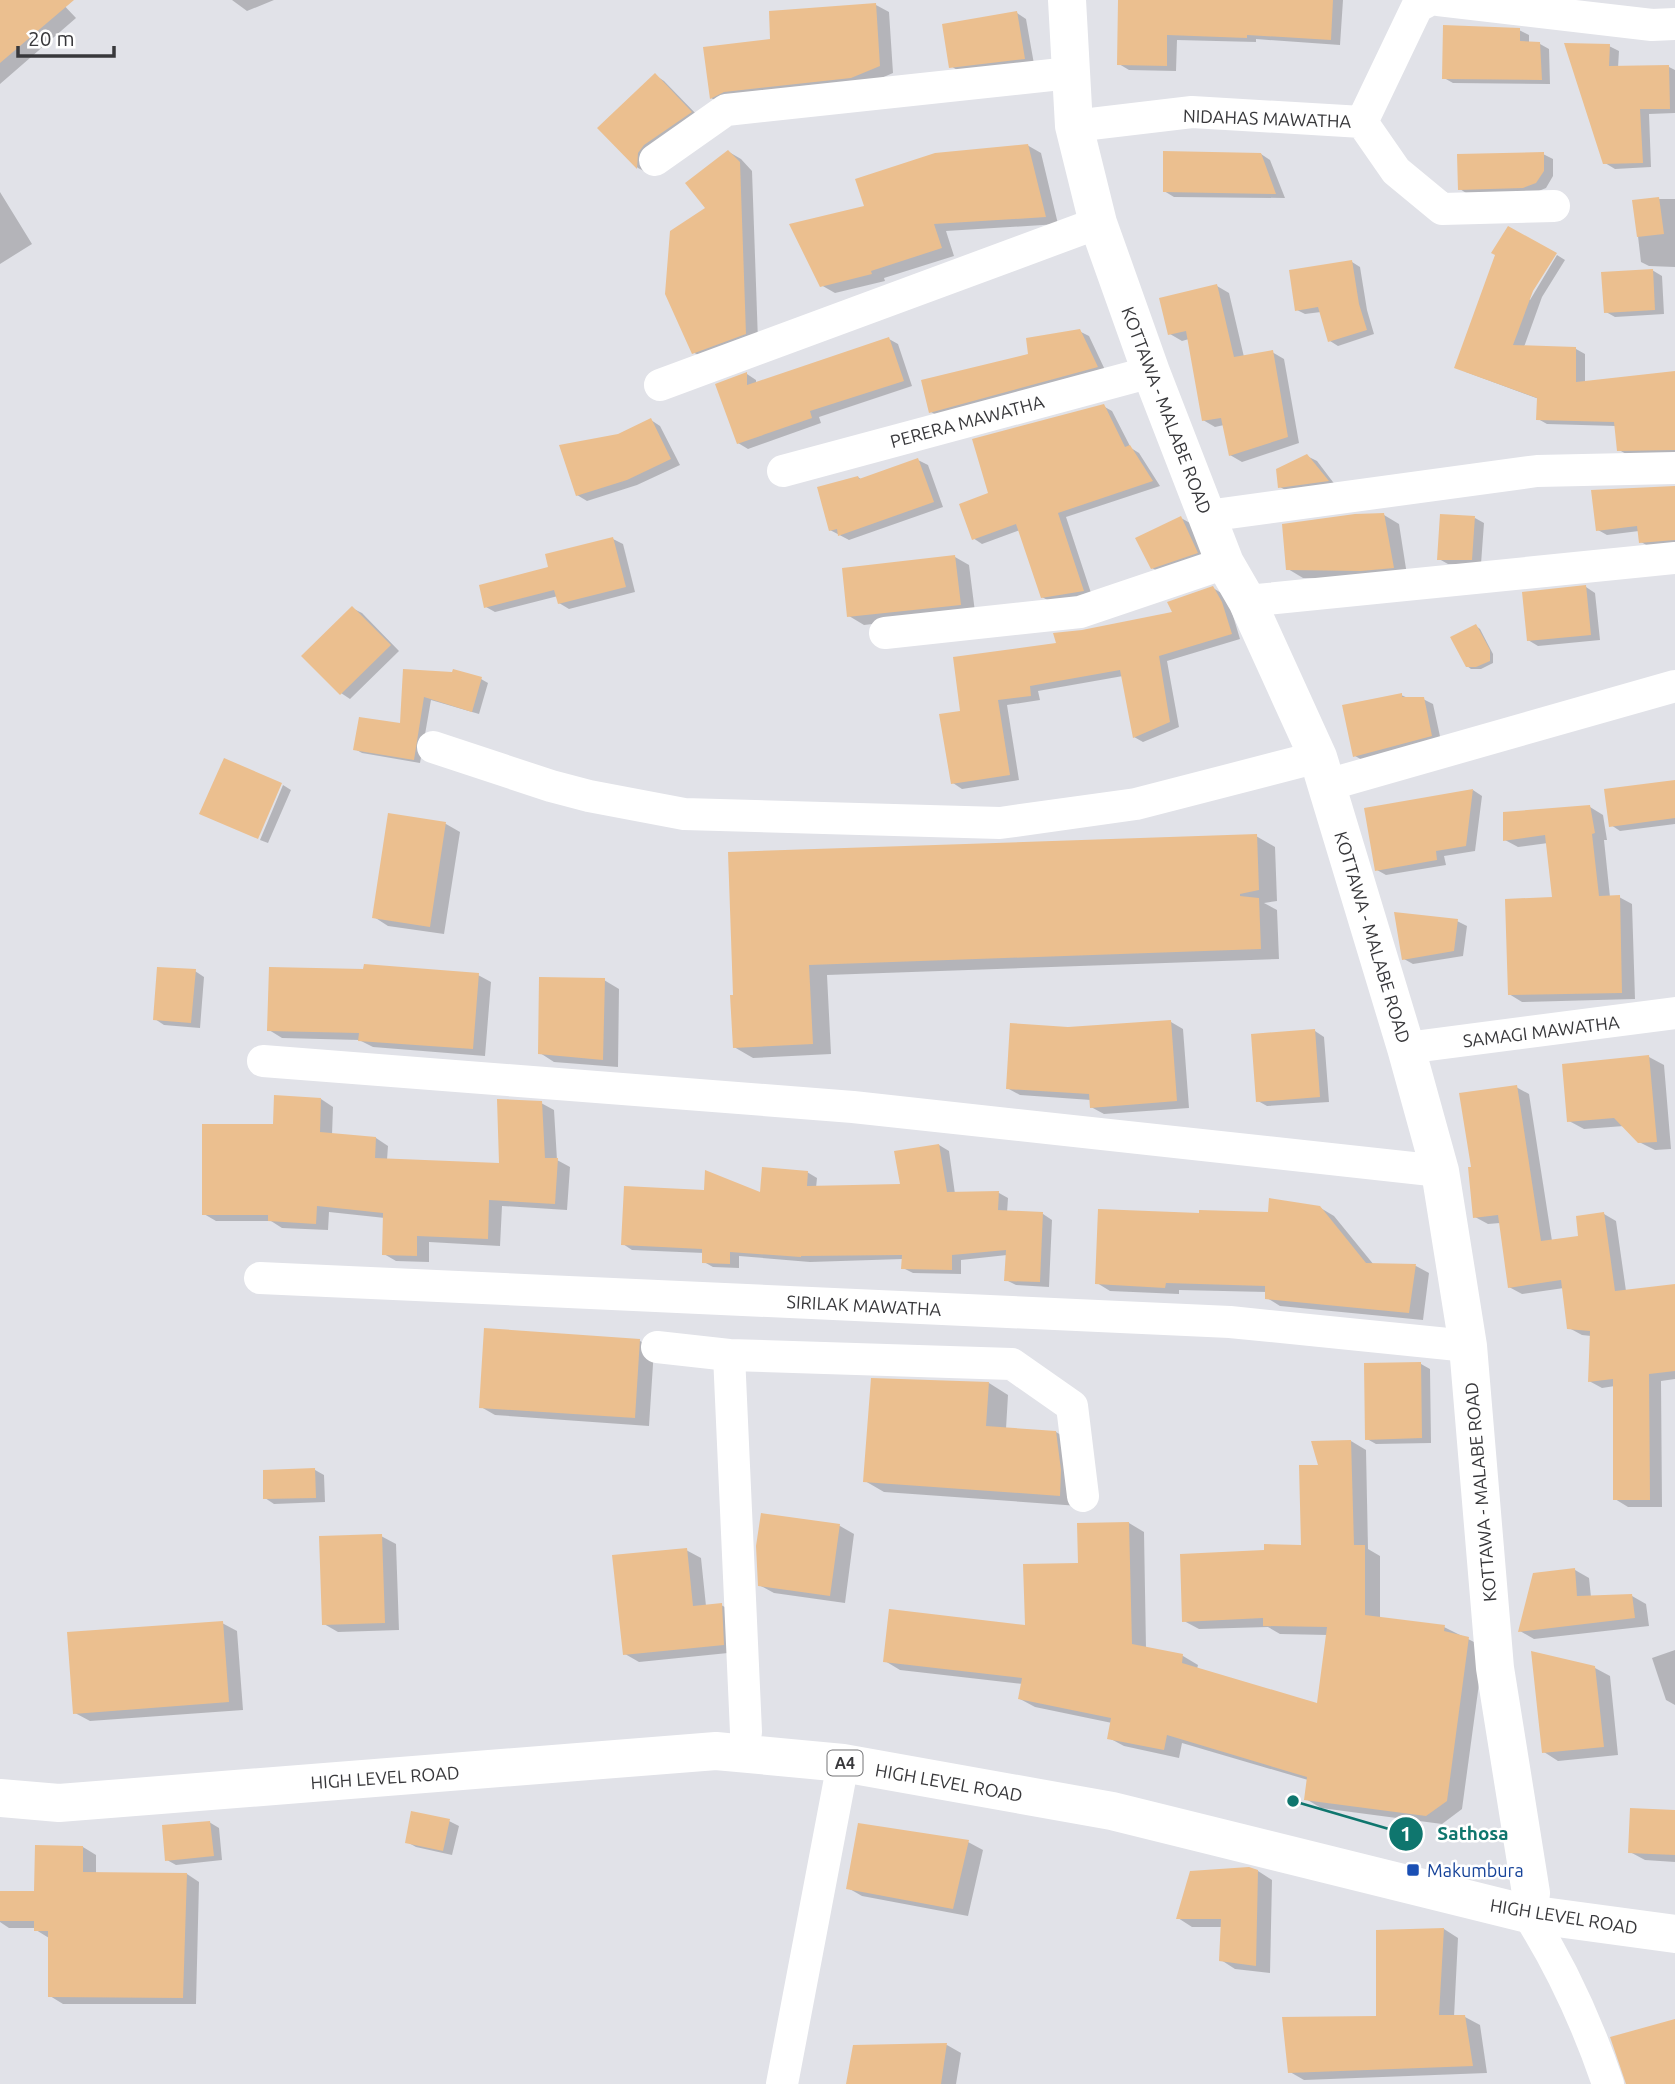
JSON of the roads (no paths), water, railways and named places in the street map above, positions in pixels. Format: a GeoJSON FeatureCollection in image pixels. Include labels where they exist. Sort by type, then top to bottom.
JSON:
{"type":"FeatureCollection","features":[{"type":"Feature","properties":{"kind":"main road","name":"KOTTAWA - MALABE ROAD"},"geometry":{"type":"LineString","coordinates":[[1067,0],[1074,126],[1098,223],[1150,372],[1225,563],[1247,601],[1322,771],[1406,1048],[1440,1171],[1468,1346],[1496,1668],[1530,1903]]}},
{"type":"Feature","properties":{"kind":"main road","name":"HIGH LEVEL ROAD"},"geometry":{"type":"LineString","coordinates":[[0,1798],[60,1790],[746,1732],[1117,1790],[1530,1903],[1675,1912]]}},
{"type":"Feature","properties":{"kind":"main road","name":"HIGH LEVEL ROAD"},"geometry":{"type":"LineString","coordinates":[[0,1773],[60,1790],[716,1751],[843,1763],[1112,1811],[1675,1934]]}},
{"type":"Feature","properties":{"kind":"street","name":"NIDAHAS MAWATHA"},"geometry":{"type":"LineString","coordinates":[[1074,126],[1192,113],[1362,122],[1417,7],[1430,0]]}},
{"type":"Feature","properties":{"kind":"street"},"geometry":{"type":"LineString","coordinates":[[1438,0],[1659,17]]}},
{"type":"Feature","properties":{"kind":"street"},"geometry":{"type":"LineString","coordinates":[[655,160],[726,110],[1070,73]]}},
{"type":"Feature","properties":{"kind":"street"},"geometry":{"type":"LineString","coordinates":[[1362,122],[1396,171],[1442,209],[1554,206]]}},
{"type":"Feature","properties":{"kind":"street"},"geometry":{"type":"LineString","coordinates":[[660,385],[1098,223]]}},
{"type":"Feature","properties":{"kind":"street","name":"PERERA MAWATHA"},"geometry":{"type":"LineString","coordinates":[[783,471],[1150,372]]}},
{"type":"Feature","properties":{"kind":"street"},"geometry":{"type":"LineString","coordinates":[[1207,516],[1537,471],[1675,468]]}},
{"type":"Feature","properties":{"kind":"street"},"geometry":{"type":"LineString","coordinates":[[1247,601],[1675,558]]}},
{"type":"Feature","properties":{"kind":"street"},"geometry":{"type":"LineString","coordinates":[[885,633],[1080,612],[1225,563]]}},
{"type":"Feature","properties":{"kind":"street"},"geometry":{"type":"LineString","coordinates":[[433,747],[551,786],[684,814],[1000,823],[1136,804],[1322,771],[1675,686]]}},
{"type":"Feature","properties":{"kind":"street","name":"SAMAGI MAWATHA"},"geometry":{"type":"LineString","coordinates":[[1406,1048],[1675,1013]]}},
{"type":"Feature","properties":{"kind":"street"},"geometry":{"type":"LineString","coordinates":[[263,1061],[853,1107],[1440,1171]]}},
{"type":"Feature","properties":{"kind":"street","name":"SIRILAK MAWATHA"},"geometry":{"type":"LineString","coordinates":[[260,1278],[1230,1322],[1468,1346]]}},
{"type":"Feature","properties":{"kind":"street"},"geometry":{"type":"LineString","coordinates":[[657,1347],[729,1355],[1012,1364],[1072,1406],[1083,1496]]}},
{"type":"Feature","properties":{"kind":"street"},"geometry":{"type":"LineString","coordinates":[[729,1355],[746,1732]]}},
{"type":"Feature","properties":{"kind":"street"},"geometry":{"type":"LineString","coordinates":[[782,2084],[843,1763]]}},
{"type":"Feature","properties":{"kind":"street"},"geometry":{"type":"LineString","coordinates":[[1530,1903],[1541,1935],[1594,2045],[1608,2084]]}},
{"type":"Feature","properties":{"kind":"place","name":"Sathosa"},"geometry":{"type":"Point","coordinates":[1293,1801]}},
{"type":"Feature","properties":{"kind":"place","name":"Makumbura"},"geometry":{"type":"Point","coordinates":[1413,1870]}}]}
